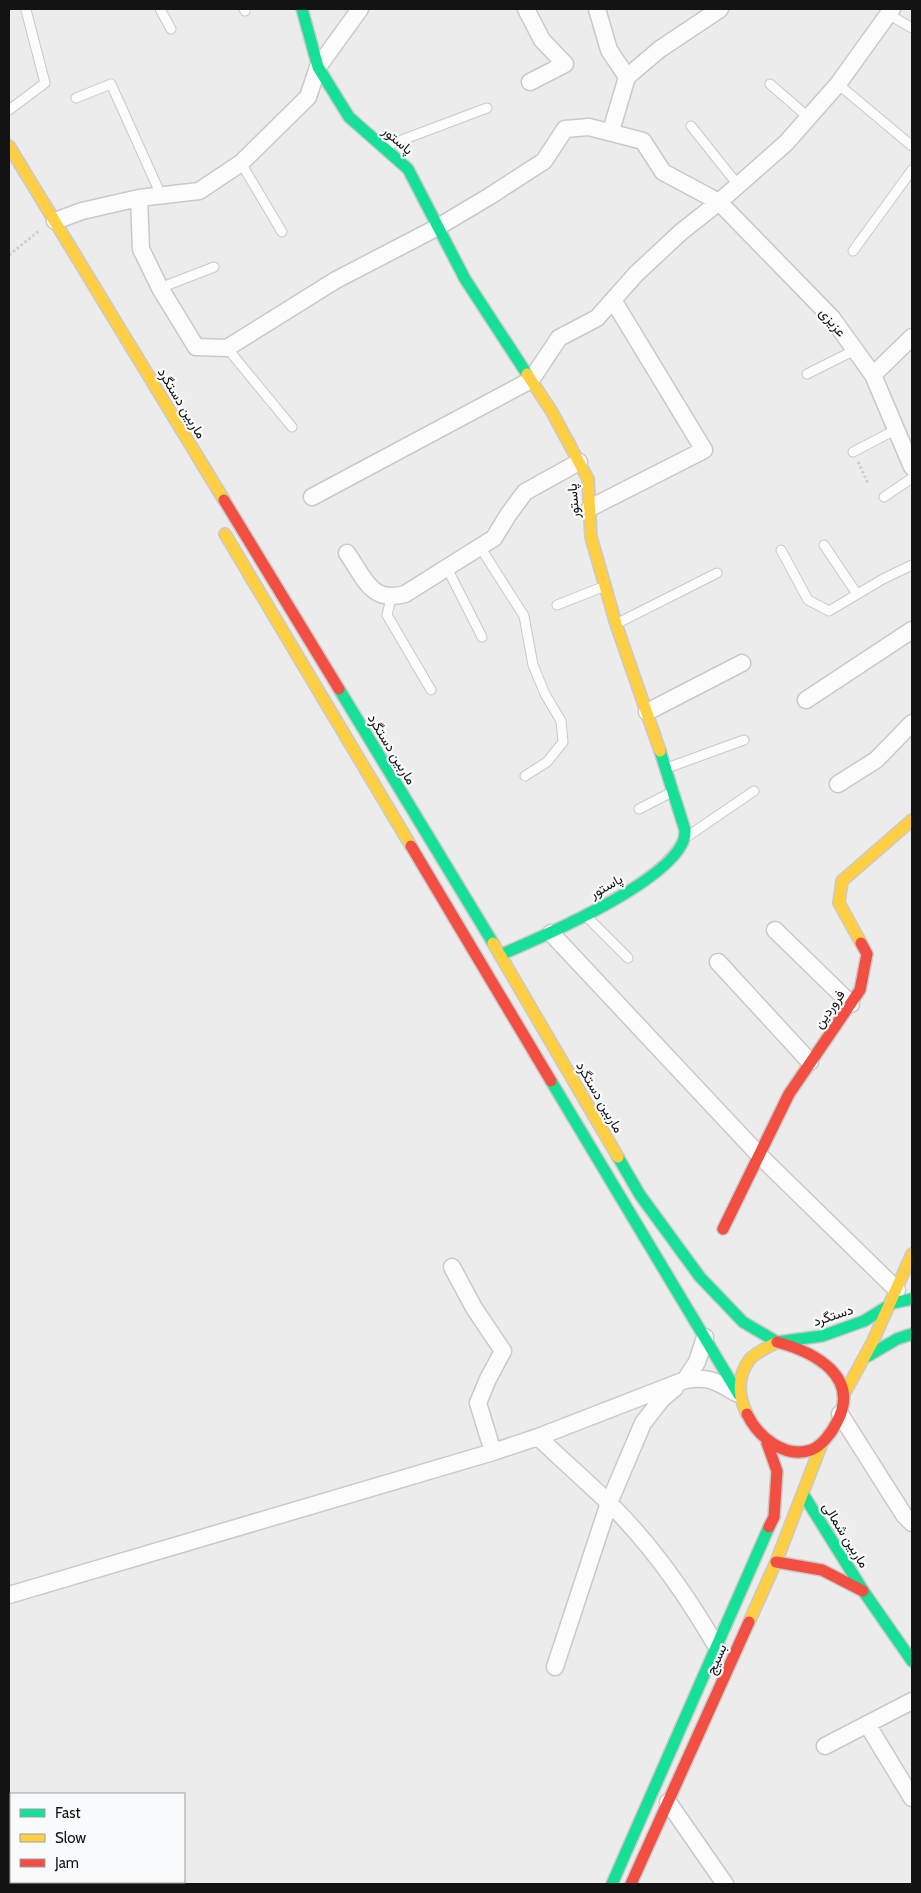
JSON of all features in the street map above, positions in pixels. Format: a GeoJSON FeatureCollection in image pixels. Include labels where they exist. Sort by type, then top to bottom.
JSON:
{"type":"FeatureCollection","features":[{"type":"Feature","properties":{"kind":"main road","name":"پاستور"},"geometry":{"type":"LineString","coordinates":[[302,9],[318,67],[349,117],[408,169],[465,279],[552,412],[588,479],[591,537],[616,624],[682,815],[686,837],[678,852],[638,885],[551,933],[500,955]]}},
{"type":"Feature","properties":{"kind":"main road","name":"ماربین دستگرد"},"geometry":{"type":"LineString","coordinates":[[9,146],[49,225],[265,569],[500,955],[640,1195],[700,1277],[723,1303],[743,1322],[778,1342]]}},
{"type":"Feature","properties":{"kind":"main road"},"geometry":{"type":"LineString","coordinates":[[220,526],[705,1337],[739,1395],[754,1427],[767,1443],[779,1450],[793,1453],[807,1452],[822,1443],[833,1429],[840,1414],[844,1394],[868,1356],[912,1254]]}},
{"type":"Feature","properties":{"kind":"main road"},"geometry":{"type":"LineString","coordinates":[[251,578],[265,569]]}},
{"type":"Feature","properties":{"kind":"main road","name":"فروردین"},"geometry":{"type":"LineString","coordinates":[[724,1229],[789,1094],[860,990],[867,954],[839,904],[842,881],[912,820]]}},
{"type":"Feature","properties":{"kind":"main road"},"geometry":{"type":"LineString","coordinates":[[654,1253],[652,1239],[656,1234],[662,1232],[673,1240]]}},
{"type":"Feature","properties":{"kind":"main road","name":"دستگرد"},"geometry":{"type":"LineString","coordinates":[[778,1342],[822,1336],[843,1330],[864,1321],[895,1296],[912,1299]]}},
{"type":"Feature","properties":{"kind":"main road"},"geometry":{"type":"LineString","coordinates":[[868,1356],[911,1335]]}},
{"type":"Feature","properties":{"kind":"main road"},"geometry":{"type":"LineString","coordinates":[[739,1395],[740,1376],[744,1364],[752,1355],[764,1347],[778,1342],[796,1346],[817,1355],[837,1376],[844,1394]]}},
{"type":"Feature","properties":{"kind":"main road","name":"بسیج"},"geometry":{"type":"LineString","coordinates":[[612,1884],[718,1649],[774,1517],[777,1471],[767,1443]]}},
{"type":"Feature","properties":{"kind":"main road","name":"بسیج"},"geometry":{"type":"LineString","coordinates":[[631,1884],[776,1562],[822,1443]]}},
{"type":"Feature","properties":{"kind":"main road","name":"ماربین شمالی"},"geometry":{"type":"LineString","coordinates":[[803,1494],[864,1592],[912,1661]]}},
{"type":"Feature","properties":{"kind":"main road","name":"ماربین شمالی"},"geometry":{"type":"LineString","coordinates":[[776,1562],[802,1564],[824,1570],[864,1592]]}},
{"type":"Feature","properties":{"kind":"street"},"geometry":{"type":"LineString","coordinates":[[49,225],[82,211],[139,198],[199,191],[242,163],[308,97],[318,67],[360,9]]}},
{"type":"Feature","properties":{"kind":"street"},"geometry":{"type":"LineString","coordinates":[[526,9],[542,40],[565,64],[530,82]]}},
{"type":"Feature","properties":{"kind":"street"},"geometry":{"type":"LineString","coordinates":[[597,9],[609,50],[627,77]]}},
{"type":"Feature","properties":{"kind":"street"},"geometry":{"type":"LineString","coordinates":[[611,131],[627,77],[660,49],[720,9]]}},
{"type":"Feature","properties":{"kind":"street"},"geometry":{"type":"LineString","coordinates":[[312,497],[531,380],[559,338],[598,318],[613,300],[681,232],[719,202],[786,143],[838,84],[890,11]]}},
{"type":"Feature","properties":{"kind":"street","name":"عزیزی"},"geometry":{"type":"LineString","coordinates":[[438,227],[544,161],[565,129],[589,127],[611,131],[643,141],[663,172],[719,202],[832,318],[873,375],[912,467]]}},
{"type":"Feature","properties":{"kind":"street"},"geometry":{"type":"LineString","coordinates":[[139,198],[142,249],[160,288],[196,347],[227,348],[336,280],[438,227]]}},
{"type":"Feature","properties":{"kind":"street"},"geometry":{"type":"LineString","coordinates":[[590,508],[704,450],[613,300]]}},
{"type":"Feature","properties":{"kind":"street"},"geometry":{"type":"LineString","coordinates":[[873,375],[912,337]]}},
{"type":"Feature","properties":{"kind":"street"},"geometry":{"type":"LineString","coordinates":[[347,553],[375,594],[391,598],[405,594],[494,538],[508,514],[525,492],[579,462]]}},
{"type":"Feature","properties":{"kind":"street"},"geometry":{"type":"LineString","coordinates":[[806,700],[912,630]]}},
{"type":"Feature","properties":{"kind":"street"},"geometry":{"type":"LineString","coordinates":[[647,712],[742,663]]}},
{"type":"Feature","properties":{"kind":"street"},"geometry":{"type":"LineString","coordinates":[[838,784],[876,760],[912,723]]}},
{"type":"Feature","properties":{"kind":"street"},"geometry":{"type":"LineString","coordinates":[[775,930],[851,1004]]}},
{"type":"Feature","properties":{"kind":"street"},"geometry":{"type":"LineString","coordinates":[[551,933],[760,1156],[895,1296]]}},
{"type":"Feature","properties":{"kind":"street"},"geometry":{"type":"LineString","coordinates":[[718,962],[810,1062]]}},
{"type":"Feature","properties":{"kind":"street"},"geometry":{"type":"LineString","coordinates":[[452,1267],[474,1308],[504,1351],[488,1379],[478,1403],[493,1452]]}},
{"type":"Feature","properties":{"kind":"street"},"geometry":{"type":"LineString","coordinates":[[555,1667],[609,1503],[643,1423],[662,1399],[685,1380],[697,1362],[705,1337]]}},
{"type":"Feature","properties":{"kind":"street"},"geometry":{"type":"LineString","coordinates":[[9,1595],[538,1438],[685,1380],[702,1377],[739,1395]]}},
{"type":"Feature","properties":{"kind":"street"},"geometry":{"type":"LineString","coordinates":[[840,1414],[904,1515],[912,1523]]}},
{"type":"Feature","properties":{"kind":"street"},"geometry":{"type":"LineString","coordinates":[[538,1438],[609,1503],[644,1543],[699,1616],[718,1649]]}},
{"type":"Feature","properties":{"kind":"street"},"geometry":{"type":"LineString","coordinates":[[825,1746],[912,1700]]}},
{"type":"Feature","properties":{"kind":"street"},"geometry":{"type":"LineString","coordinates":[[867,1724],[912,1798]]}},
{"type":"Feature","properties":{"kind":"street"},"geometry":{"type":"LineString","coordinates":[[668,1802],[725,1884]]}},
{"type":"Feature","properties":{"kind":"lane"},"geometry":{"type":"LineString","coordinates":[[160,9],[171,29]]}},
{"type":"Feature","properties":{"kind":"lane"},"geometry":{"type":"LineString","coordinates":[[9,110],[45,83],[26,10]]}},
{"type":"Feature","properties":{"kind":"lane"},"geometry":{"type":"LineString","coordinates":[[890,11],[912,28]]}},
{"type":"Feature","properties":{"kind":"lane"},"geometry":{"type":"LineString","coordinates":[[76,98],[111,84],[161,195]]}},
{"type":"Feature","properties":{"kind":"lane"},"geometry":{"type":"LineString","coordinates":[[770,84],[808,117]]}},
{"type":"Feature","properties":{"kind":"lane"},"geometry":{"type":"LineString","coordinates":[[838,84],[912,146]]}},
{"type":"Feature","properties":{"kind":"lane"},"geometry":{"type":"LineString","coordinates":[[383,147],[487,108]]}},
{"type":"Feature","properties":{"kind":"lane"},"geometry":{"type":"LineString","coordinates":[[691,126],[738,185]]}},
{"type":"Feature","properties":{"kind":"lane"},"geometry":{"type":"LineString","coordinates":[[242,163],[282,232]]}},
{"type":"Feature","properties":{"kind":"lane"},"geometry":{"type":"LineString","coordinates":[[853,251],[912,170]]}},
{"type":"Feature","properties":{"kind":"lane"},"geometry":{"type":"LineString","coordinates":[[160,288],[214,267]]}},
{"type":"Feature","properties":{"kind":"lane"},"geometry":{"type":"LineString","coordinates":[[227,348],[292,427]]}},
{"type":"Feature","properties":{"kind":"lane"},"geometry":{"type":"LineString","coordinates":[[808,374],[855,350]]}},
{"type":"Feature","properties":{"kind":"lane"},"geometry":{"type":"LineString","coordinates":[[853,452],[897,429]]}},
{"type":"Feature","properties":{"kind":"lane"},"geometry":{"type":"LineString","coordinates":[[884,497],[912,478]]}},
{"type":"Feature","properties":{"kind":"lane"},"geometry":{"type":"LineString","coordinates":[[824,546],[858,594]]}},
{"type":"Feature","properties":{"kind":"lane"},"geometry":{"type":"LineString","coordinates":[[480,548],[524,616],[534,665],[545,694],[561,721],[563,742],[547,762],[525,776]]}},
{"type":"Feature","properties":{"kind":"lane"},"geometry":{"type":"LineString","coordinates":[[781,550],[808,600],[830,611],[912,565]]}},
{"type":"Feature","properties":{"kind":"lane"},"geometry":{"type":"LineString","coordinates":[[447,568],[482,637]]}},
{"type":"Feature","properties":{"kind":"lane"},"geometry":{"type":"LineString","coordinates":[[616,624],[717,573]]}},
{"type":"Feature","properties":{"kind":"lane"},"geometry":{"type":"LineString","coordinates":[[557,605],[605,586]]}},
{"type":"Feature","properties":{"kind":"lane"},"geometry":{"type":"LineString","coordinates":[[391,598],[387,615],[431,690]]}},
{"type":"Feature","properties":{"kind":"lane"},"geometry":{"type":"LineString","coordinates":[[666,768],[744,740]]}},
{"type":"Feature","properties":{"kind":"lane"},"geometry":{"type":"LineString","coordinates":[[639,809],[674,791]]}},
{"type":"Feature","properties":{"kind":"lane"},"geometry":{"type":"LineString","coordinates":[[686,837],[754,791]]}},
{"type":"Feature","properties":{"kind":"lane"},"geometry":{"type":"LineString","coordinates":[[585,915],[628,958]]}},
{"type":"Feature","properties":{"kind":"path"},"geometry":{"type":"LineString","coordinates":[[9,255],[49,225]]}},
{"type":"Feature","properties":{"kind":"path"},"geometry":{"type":"LineString","coordinates":[[853,452],[868,484]]}},
{"type":"Feature","properties":{"kind":"traffic: fast"},"geometry":{"type":"LineString","coordinates":[[302,9],[318,67],[349,117],[408,169],[465,279],[527,374]]}},
{"type":"Feature","properties":{"kind":"traffic: fast"},"geometry":{"type":"LineString","coordinates":[[339,689],[493,943]]}},
{"type":"Feature","properties":{"kind":"traffic: fast"},"geometry":{"type":"LineString","coordinates":[[500,955],[545,935],[608,903],[638,885],[663,866],[680,848],[685,830],[660,751]]}},
{"type":"Feature","properties":{"kind":"traffic: fast"},"geometry":{"type":"LineString","coordinates":[[551,1081],[739,1395]]}},
{"type":"Feature","properties":{"kind":"traffic: fast"},"geometry":{"type":"LineString","coordinates":[[618,1157],[640,1195],[700,1277],[743,1322],[777,1342],[822,1336],[864,1321],[893,1303],[912,1299]]}},
{"type":"Feature","properties":{"kind":"traffic: fast"},"geometry":{"type":"LineString","coordinates":[[868,1356],[897,1339],[912,1334]]}},
{"type":"Feature","properties":{"kind":"traffic: fast"},"geometry":{"type":"LineString","coordinates":[[803,1494],[864,1592],[912,1661]]}},
{"type":"Feature","properties":{"kind":"traffic: fast"},"geometry":{"type":"LineString","coordinates":[[612,1884],[769,1527]]}},
{"type":"Feature","properties":{"kind":"traffic: slow"},"geometry":{"type":"LineString","coordinates":[[9,146],[224,500]]}},
{"type":"Feature","properties":{"kind":"traffic: slow"},"geometry":{"type":"LineString","coordinates":[[527,374],[552,412],[588,479],[591,537],[616,624],[660,751]]}},
{"type":"Feature","properties":{"kind":"traffic: slow"},"geometry":{"type":"LineString","coordinates":[[225,534],[411,846]]}},
{"type":"Feature","properties":{"kind":"traffic: slow"},"geometry":{"type":"LineString","coordinates":[[861,943],[839,903],[842,881],[912,820]]}},
{"type":"Feature","properties":{"kind":"traffic: slow"},"geometry":{"type":"LineString","coordinates":[[493,943],[618,1157]]}},
{"type":"Feature","properties":{"kind":"traffic: slow"},"geometry":{"type":"LineString","coordinates":[[844,1394],[872,1343],[912,1254]]}},
{"type":"Feature","properties":{"kind":"traffic: slow"},"geometry":{"type":"LineString","coordinates":[[747,1414],[740,1386],[743,1372],[753,1356],[777,1342]]}},
{"type":"Feature","properties":{"kind":"traffic: slow"},"geometry":{"type":"LineString","coordinates":[[749,1622],[776,1562],[822,1443]]}},
{"type":"Feature","properties":{"kind":"traffic: jam"},"geometry":{"type":"LineString","coordinates":[[224,500],[339,689]]}},
{"type":"Feature","properties":{"kind":"traffic: jam"},"geometry":{"type":"LineString","coordinates":[[411,846],[551,1081]]}},
{"type":"Feature","properties":{"kind":"traffic: jam"},"geometry":{"type":"LineString","coordinates":[[723,1229],[789,1094],[860,990],[867,954],[861,943]]}},
{"type":"Feature","properties":{"kind":"traffic: jam"},"geometry":{"type":"LineString","coordinates":[[747,1414],[758,1431],[773,1444],[782,1449],[801,1452],[811,1450],[819,1445],[837,1422],[843,1406],[843,1392],[838,1379],[830,1368],[805,1352],[777,1342]]}},
{"type":"Feature","properties":{"kind":"traffic: jam"},"geometry":{"type":"LineString","coordinates":[[767,1443],[777,1471],[774,1517],[769,1527]]}},
{"type":"Feature","properties":{"kind":"traffic: jam"},"geometry":{"type":"LineString","coordinates":[[776,1562],[822,1570],[863,1591]]}},
{"type":"Feature","properties":{"kind":"traffic: jam"},"geometry":{"type":"LineString","coordinates":[[631,1884],[749,1622]]}}]}
